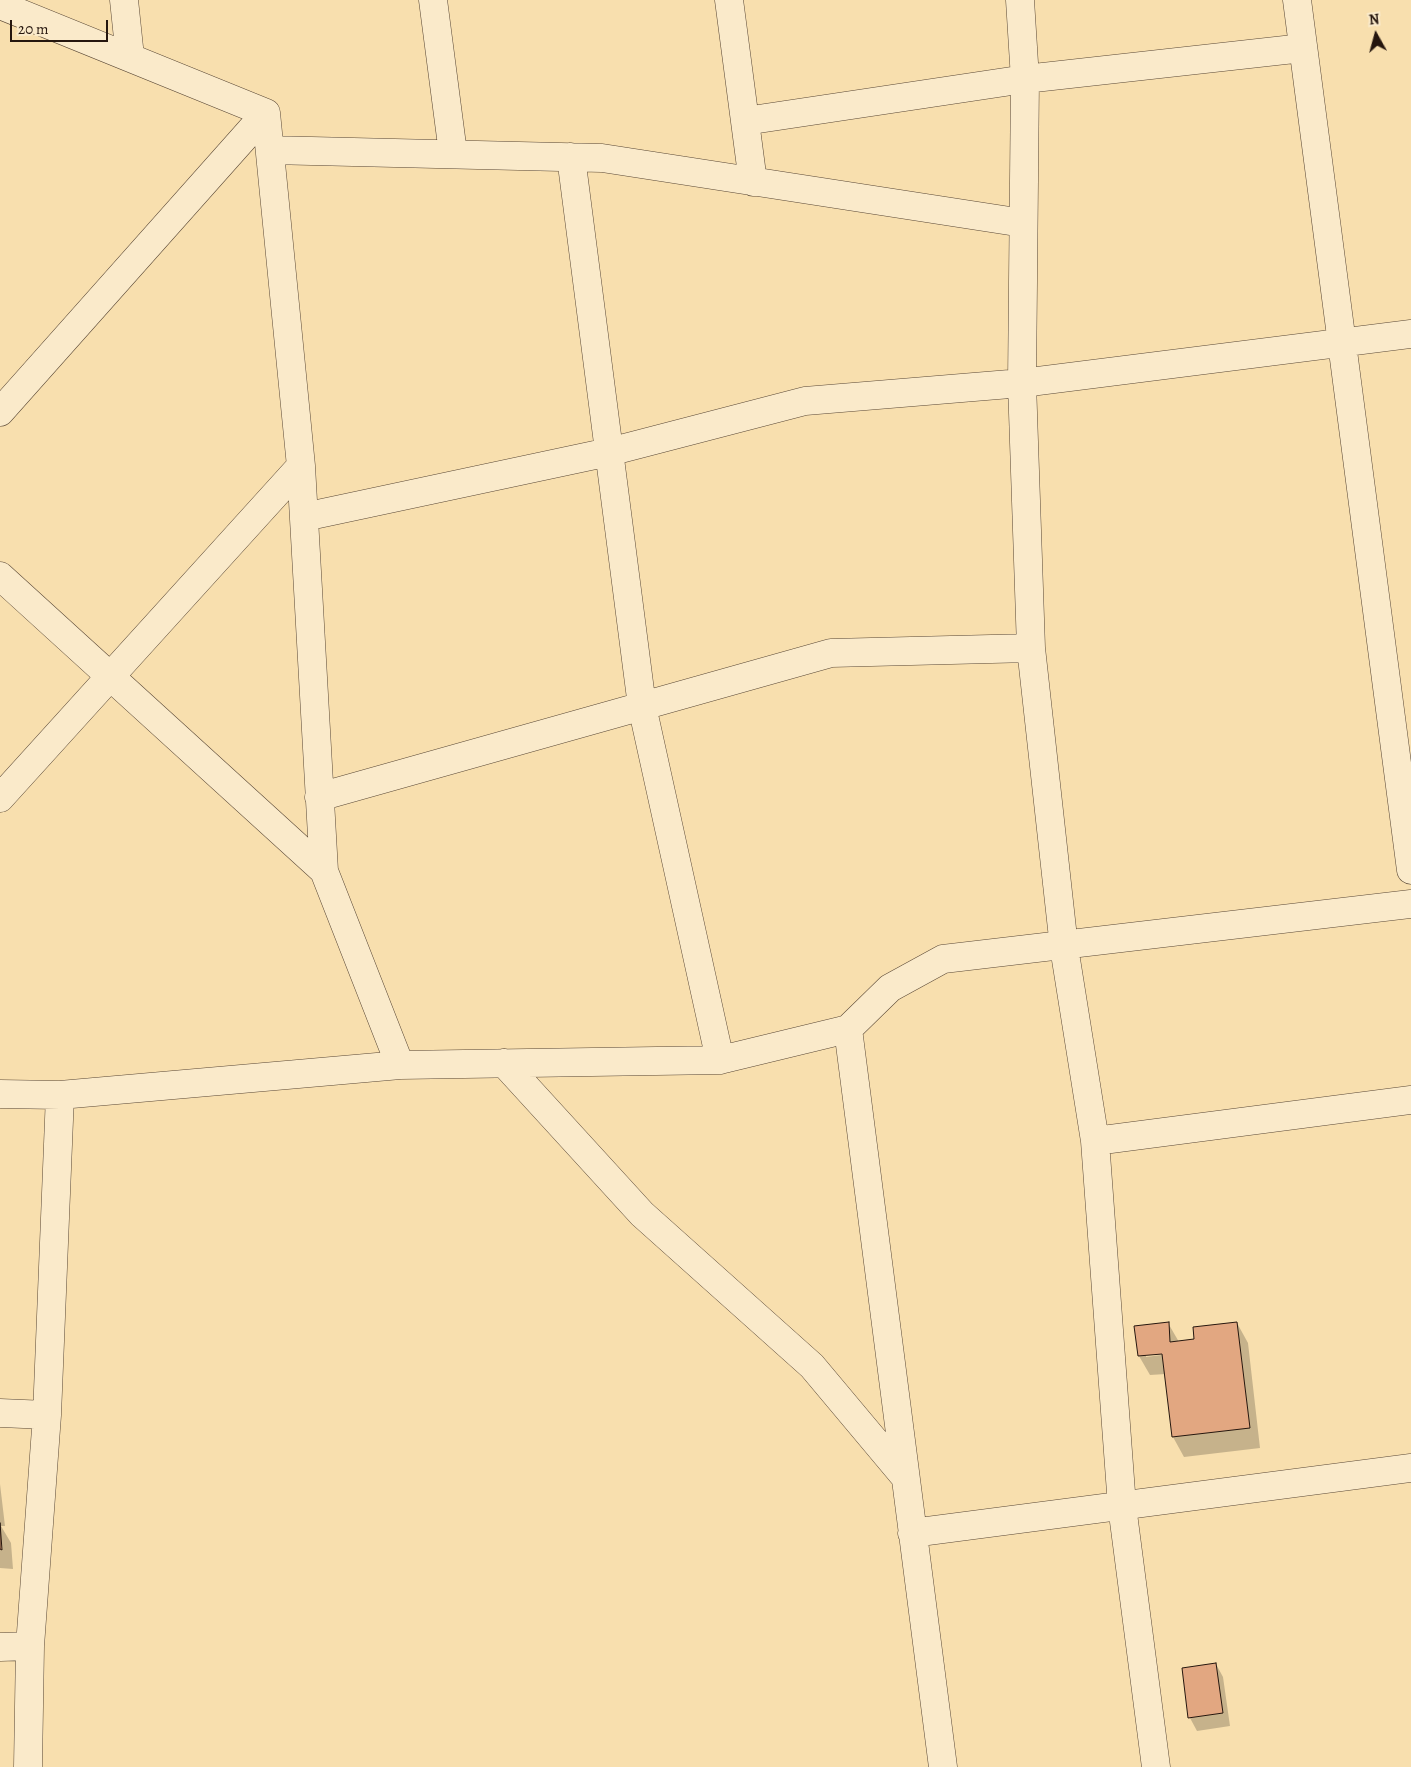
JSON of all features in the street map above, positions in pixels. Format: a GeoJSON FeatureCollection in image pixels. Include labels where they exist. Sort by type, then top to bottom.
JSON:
{"type":"FeatureCollection","features":[{"type":"Feature","properties":{"kind":"street"},"geometry":{"type":"LineString","coordinates":[[124,0],[130,57]]}},
{"type":"Feature","properties":{"kind":"street"},"geometry":{"type":"LineString","coordinates":[[433,0],[453,153]]}},
{"type":"Feature","properties":{"kind":"street"},"geometry":{"type":"LineString","coordinates":[[729,0],[752,182]]}},
{"type":"Feature","properties":{"kind":"street"},"geometry":{"type":"LineString","coordinates":[[1020,0],[1026,79],[1022,383],[1031,648],[1064,947],[1095,1141],[1122,1506],[1156,1767]]}},
{"type":"Feature","properties":{"kind":"street"},"geometry":{"type":"LineString","coordinates":[[1297,0],[1411,870]]}},
{"type":"Feature","properties":{"kind":"street"},"geometry":{"type":"LineString","coordinates":[[0,4],[266,113]]}},
{"type":"Feature","properties":{"kind":"street"},"geometry":{"type":"LineString","coordinates":[[745,121],[1026,79],[1304,48]]}},
{"type":"Feature","properties":{"kind":"street"},"geometry":{"type":"LineString","coordinates":[[266,113],[301,466],[324,871],[400,1065]]}},
{"type":"Feature","properties":{"kind":"street"},"geometry":{"type":"LineString","coordinates":[[0,412],[266,113]]}},
{"type":"Feature","properties":{"kind":"street"},"geometry":{"type":"LineString","coordinates":[[270,150],[602,158],[1023,223]]}},
{"type":"Feature","properties":{"kind":"street"},"geometry":{"type":"LineString","coordinates":[[571,156],[642,706],[720,1060]]}},
{"type":"Feature","properties":{"kind":"street"},"geometry":{"type":"LineString","coordinates":[[304,517],[609,452],[805,401],[1022,383],[1411,334]]}},
{"type":"Feature","properties":{"kind":"street"},"geometry":{"type":"LineString","coordinates":[[0,798],[301,466]]}},
{"type":"Feature","properties":{"kind":"street"},"geometry":{"type":"LineString","coordinates":[[0,576],[324,871]]}},
{"type":"Feature","properties":{"kind":"street"},"geometry":{"type":"LineString","coordinates":[[320,797],[831,653],[1031,648]]}},
{"type":"Feature","properties":{"kind":"street"},"geometry":{"type":"LineString","coordinates":[[0,1094],[60,1096],[400,1065],[720,1060],[848,1029],[890,988],[942,960],[1064,947],[1411,904]]}},
{"type":"Feature","properties":{"kind":"street"},"geometry":{"type":"LineString","coordinates":[[848,1029],[943,1767]]}},
{"type":"Feature","properties":{"kind":"street"},"geometry":{"type":"LineString","coordinates":[[504,1063],[642,1214],[812,1366],[905,1477]]}},
{"type":"Feature","properties":{"kind":"street"},"geometry":{"type":"LineString","coordinates":[[28,1767],[30,1646],[47,1415],[60,1096]]}},
{"type":"Feature","properties":{"kind":"street"},"geometry":{"type":"LineString","coordinates":[[1095,1141],[1411,1100]]}},
{"type":"Feature","properties":{"kind":"street"},"geometry":{"type":"LineString","coordinates":[[0,1413],[47,1415]]}},
{"type":"Feature","properties":{"kind":"street"},"geometry":{"type":"LineString","coordinates":[[912,1533],[1411,1468]]}},
{"type":"Feature","properties":{"kind":"street"},"geometry":{"type":"LineString","coordinates":[[0,1646],[30,1646]]}},
{"type":"Feature","properties":{"kind":"building"},"geometry":{"type":"Polygon","coordinates":[[[1169,1322],[1170,1342],[1194,1339],[1193,1327],[1237,1322],[1250,1428],[1172,1437],[1162,1354],[1138,1356],[1134,1326],[1169,1322]]]}},
{"type":"Feature","properties":{"kind":"building"},"geometry":{"type":"Polygon","coordinates":[[[0,1523],[2,1550],[0,1549],[0,1523]]]}},
{"type":"Feature","properties":{"kind":"building"},"geometry":{"type":"Polygon","coordinates":[[[1216,1663],[1223,1713],[1188,1718],[1182,1668],[1216,1663]]]}}]}
